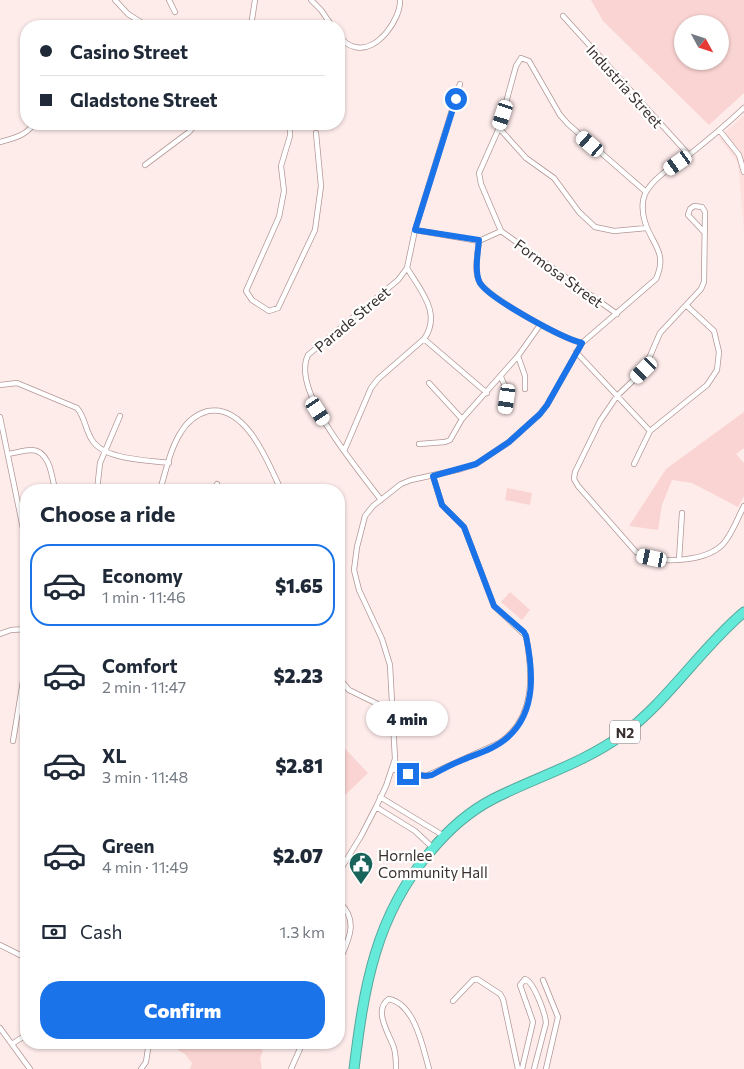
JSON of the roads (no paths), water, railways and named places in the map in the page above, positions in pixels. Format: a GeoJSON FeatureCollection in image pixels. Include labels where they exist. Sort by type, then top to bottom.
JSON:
{"type":"FeatureCollection","features":[{"type":"Feature","properties":{"kind":"highway","name":"N2"},"geometry":{"type":"LineString","coordinates":[[354,1069],[365,990],[380,935],[388,916],[409,879],[433,848],[457,822],[475,809],[527,783],[572,765],[622,735],[658,702],[722,632],[744,612]]}},
{"type":"Feature","properties":{"kind":"street"},"geometry":{"type":"LineString","coordinates":[[115,0],[128,14],[138,20]]}},
{"type":"Feature","properties":{"kind":"street"},"geometry":{"type":"LineString","coordinates":[[169,0],[175,12]]}},
{"type":"Feature","properties":{"kind":"street"},"geometry":{"type":"LineString","coordinates":[[252,20],[254,0]]}},
{"type":"Feature","properties":{"kind":"street"},"geometry":{"type":"LineString","coordinates":[[311,0],[328,20]]}},
{"type":"Feature","properties":{"kind":"street"},"geometry":{"type":"LineString","coordinates":[[345,40],[355,47],[362,48],[372,44],[386,33],[397,18],[400,0]]}},
{"type":"Feature","properties":{"kind":"street","name":"Industria Street"},"geometry":{"type":"LineString","coordinates":[[563,16],[689,155]]}},
{"type":"Feature","properties":{"kind":"street"},"geometry":{"type":"LineString","coordinates":[[415,230],[479,240],[501,231],[481,184],[479,172],[499,128],[519,60],[523,58],[529,60],[560,115],[568,124],[646,192]]}},
{"type":"Feature","properties":{"kind":"street"},"geometry":{"type":"LineString","coordinates":[[344,451],[371,388],[378,379],[424,339],[430,331],[432,312],[407,268],[415,230],[460,84]]}},
{"type":"Feature","properties":{"kind":"street"},"geometry":{"type":"LineString","coordinates":[[345,862],[376,807],[392,769],[395,748],[390,665],[387,651],[359,590],[354,570],[361,525],[373,506],[402,484],[411,480],[476,464],[509,442],[540,414],[582,343],[650,286],[660,271],[661,262],[658,246],[647,228],[642,206],[646,192],[656,179],[720,130],[744,108]]}},
{"type":"Feature","properties":{"kind":"street"},"geometry":{"type":"LineString","coordinates":[[499,128],[526,158],[554,178],[579,212],[595,226],[614,231],[647,228]]}},
{"type":"Feature","properties":{"kind":"street"},"geometry":{"type":"LineString","coordinates":[[0,142],[18,138],[28,130]]}},
{"type":"Feature","properties":{"kind":"street"},"geometry":{"type":"LineString","coordinates":[[145,165],[191,130]]}},
{"type":"Feature","properties":{"kind":"street"},"geometry":{"type":"LineString","coordinates":[[290,130],[281,166],[284,191],[279,216],[246,291],[247,296],[269,311],[278,308],[315,230],[321,186],[316,133]]}},
{"type":"Feature","properties":{"kind":"street"},"geometry":{"type":"LineString","coordinates":[[720,130],[739,155],[744,172]]}},
{"type":"Feature","properties":{"kind":"street"},"geometry":{"type":"LineString","coordinates":[[704,232],[688,215],[690,209],[694,206],[702,207],[705,212],[704,282],[660,333],[644,370],[617,396],[593,435],[575,472],[574,480],[636,552],[641,556],[652,558],[679,560],[701,557],[720,548],[744,506]]}},
{"type":"Feature","properties":{"kind":"street","name":"Formosa Street"},"geometry":{"type":"LineString","coordinates":[[501,231],[617,314]]}},
{"type":"Feature","properties":{"kind":"street"},"geometry":{"type":"LineString","coordinates":[[479,240],[477,274],[480,283],[490,292],[540,325],[566,338],[582,343]]}},
{"type":"Feature","properties":{"kind":"street","name":"Parade Street"},"geometry":{"type":"LineString","coordinates":[[380,500],[344,451],[310,396],[306,382],[305,361],[308,355],[398,280],[407,268]]}},
{"type":"Feature","properties":{"kind":"street"},"geometry":{"type":"LineString","coordinates":[[634,464],[650,431],[707,385],[717,370],[719,352],[714,331],[686,305]]}},
{"type":"Feature","properties":{"kind":"street"},"geometry":{"type":"LineString","coordinates":[[419,444],[448,441],[462,419],[501,377],[540,325]]}},
{"type":"Feature","properties":{"kind":"street"},"geometry":{"type":"LineString","coordinates":[[424,339],[486,393]]}},
{"type":"Feature","properties":{"kind":"street"},"geometry":{"type":"LineString","coordinates":[[576,352],[650,431]]}},
{"type":"Feature","properties":{"kind":"street"},"geometry":{"type":"LineString","coordinates":[[518,356],[525,376],[525,389]]}},
{"type":"Feature","properties":{"kind":"street"},"geometry":{"type":"LineString","coordinates":[[501,377],[507,391],[506,411]]}},
{"type":"Feature","properties":{"kind":"street"},"geometry":{"type":"LineString","coordinates":[[0,385],[17,383],[76,408],[82,413],[93,442],[104,450],[115,455],[169,463]]}},
{"type":"Feature","properties":{"kind":"street"},"geometry":{"type":"LineString","coordinates":[[429,383],[462,419]]}},
{"type":"Feature","properties":{"kind":"street"},"geometry":{"type":"LineString","coordinates":[[162,484],[175,442],[187,424],[204,412],[218,410],[227,411],[247,428],[268,461],[278,484]]}},
{"type":"Feature","properties":{"kind":"street"},"geometry":{"type":"LineString","coordinates":[[98,484],[104,450],[120,416]]}},
{"type":"Feature","properties":{"kind":"street"},"geometry":{"type":"LineString","coordinates":[[0,418],[20,513]]}},
{"type":"Feature","properties":{"kind":"street"},"geometry":{"type":"LineString","coordinates":[[8,454],[34,450],[38,452],[48,463],[53,484]]}},
{"type":"Feature","properties":{"kind":"street"},"geometry":{"type":"LineString","coordinates":[[392,769],[426,776],[508,738],[529,701],[532,688],[526,636],[524,632],[494,606],[464,527],[442,505],[433,476]]}},
{"type":"Feature","properties":{"kind":"street"},"geometry":{"type":"LineString","coordinates":[[679,560],[682,513]]}},
{"type":"Feature","properties":{"kind":"street"},"geometry":{"type":"LineString","coordinates":[[0,634],[20,629]]}},
{"type":"Feature","properties":{"kind":"street"},"geometry":{"type":"LineString","coordinates":[[345,685],[349,690],[392,711]]}},
{"type":"Feature","properties":{"kind":"street"},"geometry":{"type":"LineString","coordinates":[[13,741],[20,699]]}},
{"type":"Feature","properties":{"kind":"street"},"geometry":{"type":"LineString","coordinates":[[380,797],[444,836]]}},
{"type":"Feature","properties":{"kind":"street"},"geometry":{"type":"LineString","coordinates":[[376,807],[415,831],[433,848]]}},
{"type":"Feature","properties":{"kind":"street"},"geometry":{"type":"LineString","coordinates":[[345,911],[351,920],[351,932],[345,947]]}},
{"type":"Feature","properties":{"kind":"street"},"geometry":{"type":"LineString","coordinates":[[0,945],[20,955]]}},
{"type":"Feature","properties":{"kind":"street"},"geometry":{"type":"LineString","coordinates":[[453,1001],[476,979],[500,994],[505,1006],[520,1069]]}},
{"type":"Feature","properties":{"kind":"street"},"geometry":{"type":"LineString","coordinates":[[520,1069],[533,1022],[520,986],[525,979],[531,984],[546,1016],[546,1023],[534,1069]]}},
{"type":"Feature","properties":{"kind":"street"},"geometry":{"type":"LineString","coordinates":[[542,980],[558,1017],[546,1069]]}},
{"type":"Feature","properties":{"kind":"street"},"geometry":{"type":"LineString","coordinates":[[396,1069],[395,1051],[382,1015],[383,1005],[389,1000],[398,1004],[415,1023],[429,1069]]}},
{"type":"Feature","properties":{"kind":"street"},"geometry":{"type":"LineString","coordinates":[[0,1028],[30,1069]]}},
{"type":"Feature","properties":{"kind":"street"},"geometry":{"type":"LineString","coordinates":[[12,1044],[20,1039]]}},
{"type":"Feature","properties":{"kind":"street"},"geometry":{"type":"LineString","coordinates":[[142,1069],[146,1062],[148,1049]]}},
{"type":"Feature","properties":{"kind":"street"},"geometry":{"type":"LineString","coordinates":[[291,1069],[300,1049]]}},
{"type":"Feature","properties":{"kind":"place","name":"Hornlee Community Hall"},"geometry":{"type":"Point","coordinates":[361,885]}}]}
